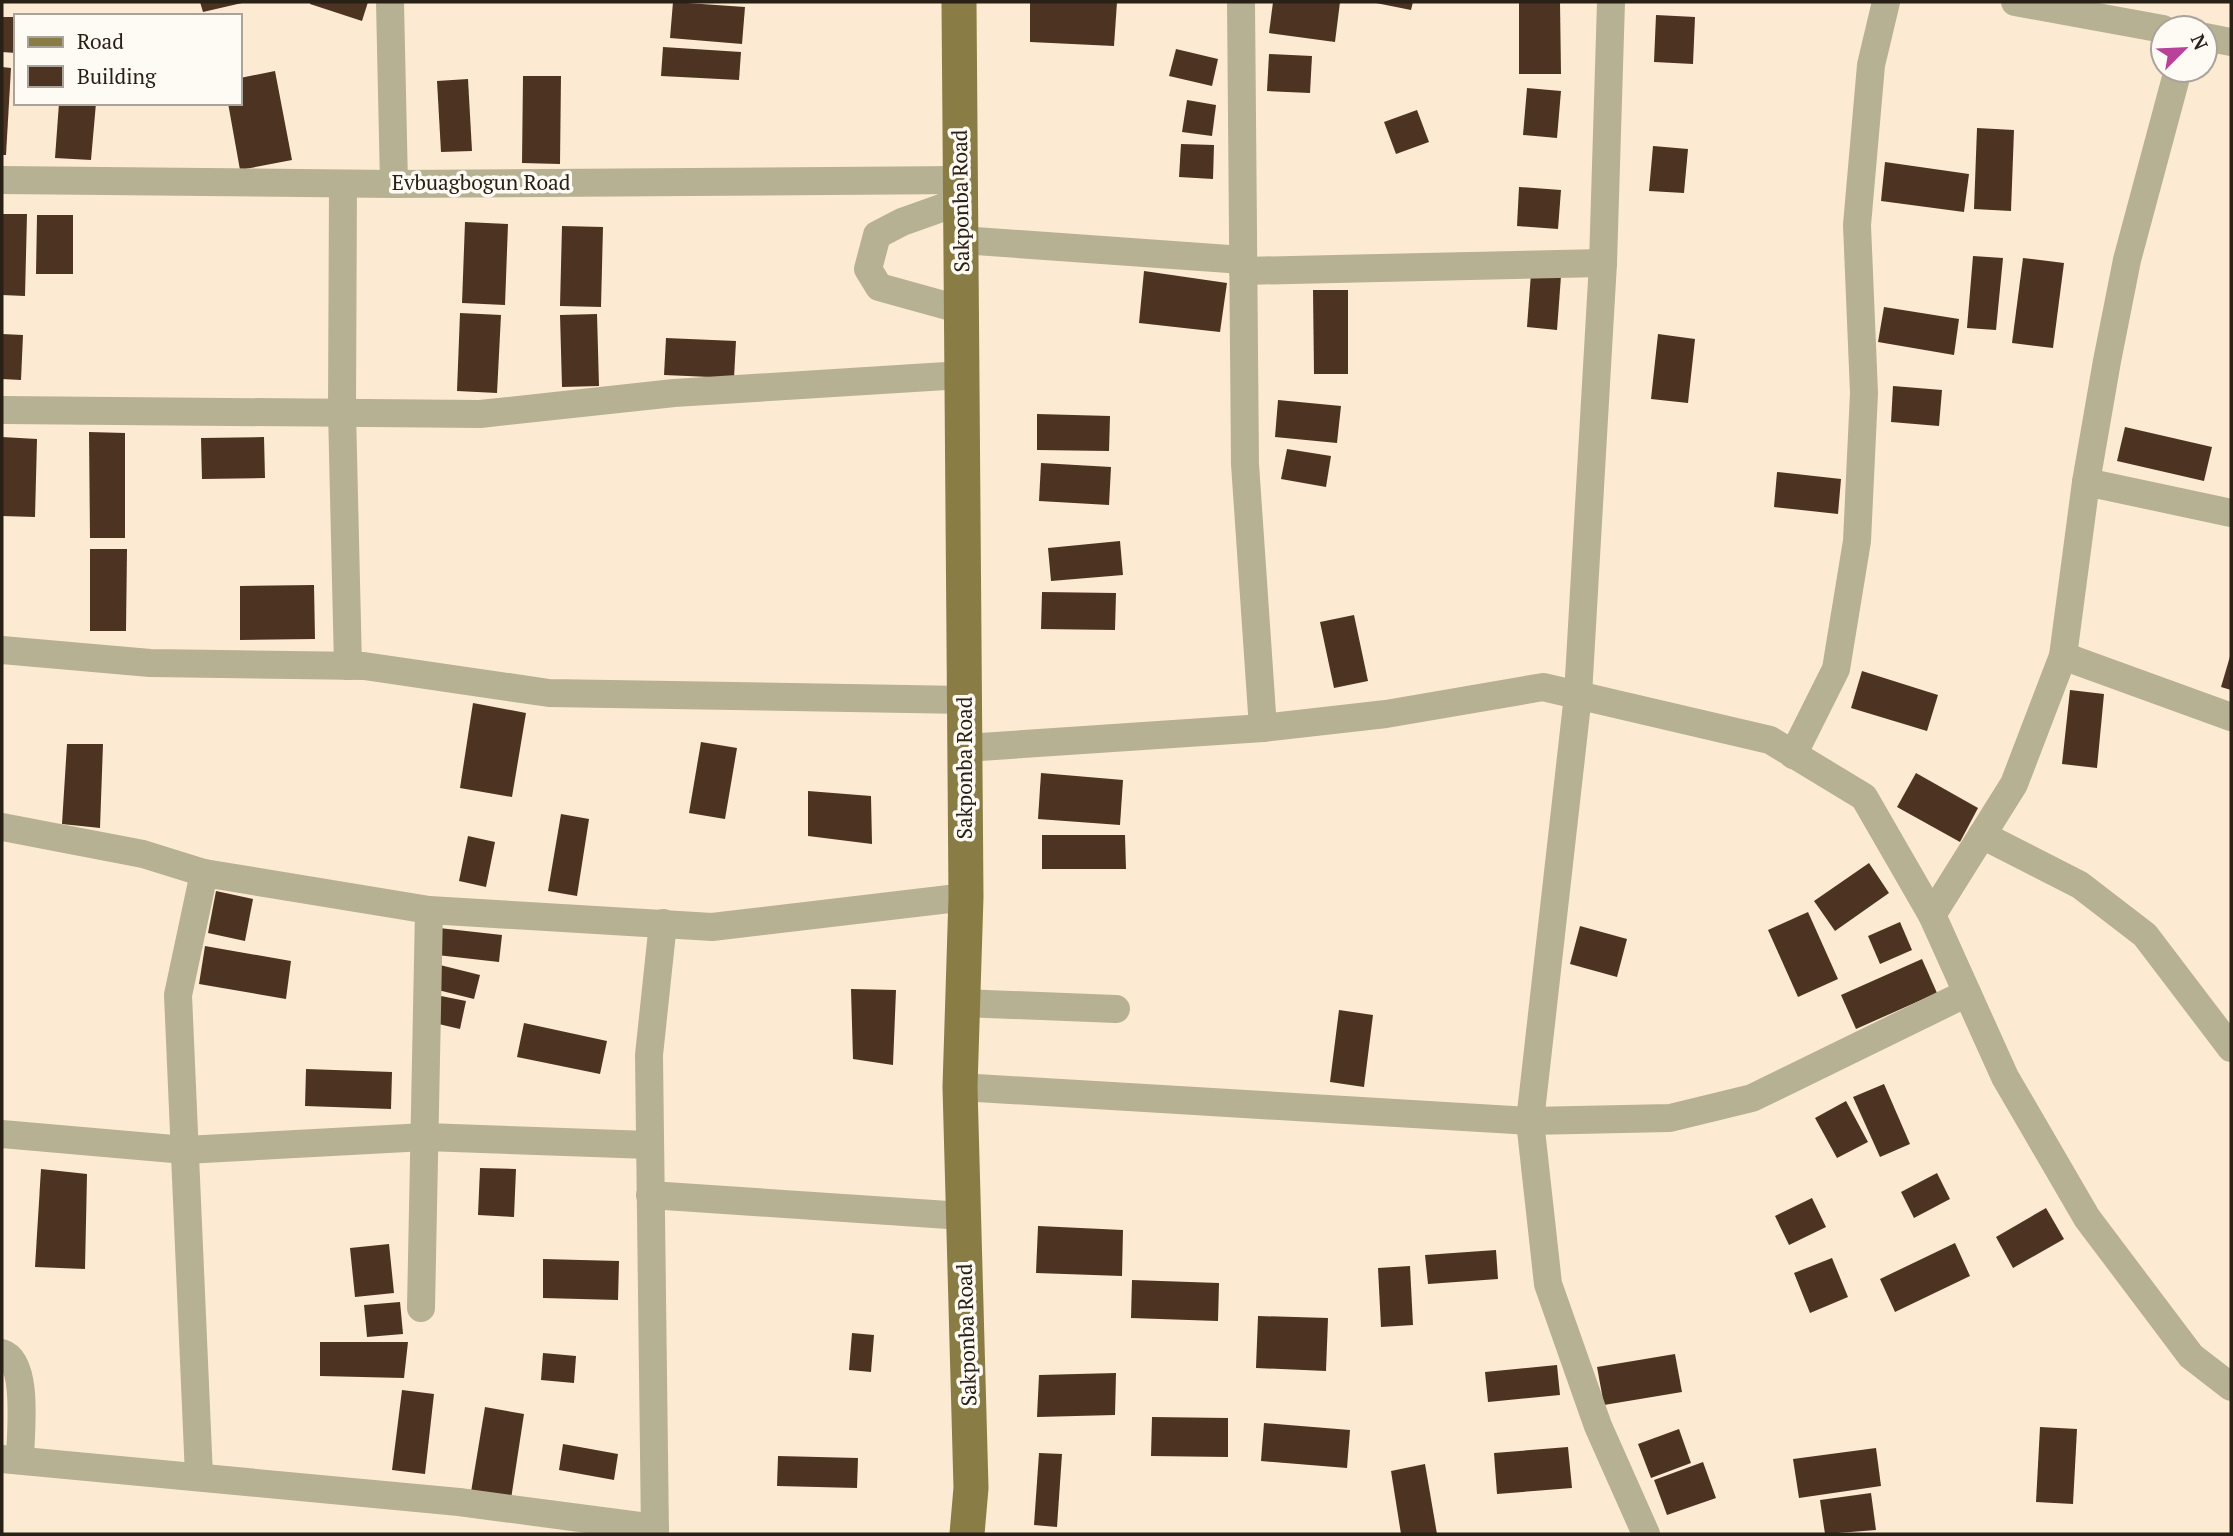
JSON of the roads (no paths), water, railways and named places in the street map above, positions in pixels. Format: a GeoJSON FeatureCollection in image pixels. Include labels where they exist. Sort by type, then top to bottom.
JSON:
{"type":"FeatureCollection","features":[{"type":"Feature","properties":{"kind":"main road","name":"Sakponba Road"},"geometry":{"type":"LineString","coordinates":[[959,2],[966,897],[960,1087],[971,1488],[967,1534]]}},
{"type":"Feature","properties":{"kind":"street"},"geometry":{"type":"LineString","coordinates":[[390,2],[394,184]]}},
{"type":"Feature","properties":{"kind":"street"},"geometry":{"type":"LineString","coordinates":[[1241,2],[1245,464],[1263,728]]}},
{"type":"Feature","properties":{"kind":"street"},"geometry":{"type":"LineString","coordinates":[[1611,2],[1603,263],[1578,695],[1531,1121],[1548,1284],[1598,1426],[1646,1534]]}},
{"type":"Feature","properties":{"kind":"street"},"geometry":{"type":"LineString","coordinates":[[1793,755],[1836,669],[1857,541],[1864,393],[1857,225],[1871,65],[1886,2]]}},
{"type":"Feature","properties":{"kind":"street"},"geometry":{"type":"LineString","coordinates":[[2015,2],[2118,11],[2149,23]]}},
{"type":"Feature","properties":{"kind":"street"},"geometry":{"type":"LineString","coordinates":[[1933,915],[2014,784],[2063,656],[2086,482],[2127,260],[2174,84]]}},
{"type":"Feature","properties":{"kind":"street","name":"Evbuagbogun Road"},"geometry":{"type":"LineString","coordinates":[[2,180],[960,190]]}},
{"type":"Feature","properties":{"kind":"street"},"geometry":{"type":"LineString","coordinates":[[343,184],[342,411],[348,666]]}},
{"type":"Feature","properties":{"kind":"street"},"geometry":{"type":"LineString","coordinates":[[960,190],[877,235],[868,269],[879,287],[962,310]]}},
{"type":"Feature","properties":{"kind":"street"},"geometry":{"type":"LineString","coordinates":[[961,240],[1243,265],[1603,263]]}},
{"type":"Feature","properties":{"kind":"street"},"geometry":{"type":"LineString","coordinates":[[2,410],[480,414],[674,394],[962,375]]}},
{"type":"Feature","properties":{"kind":"street"},"geometry":{"type":"LineString","coordinates":[[2086,482],[2231,513]]}},
{"type":"Feature","properties":{"kind":"street"},"geometry":{"type":"LineString","coordinates":[[2,650],[150,663],[348,666],[549,693],[965,700]]}},
{"type":"Feature","properties":{"kind":"street"},"geometry":{"type":"LineString","coordinates":[[2063,656],[2231,716]]}},
{"type":"Feature","properties":{"kind":"street"},"geometry":{"type":"LineString","coordinates":[[965,748],[1263,728],[1386,714],[1543,687],[1770,740],[1864,797],[1933,915],[2005,1077],[2087,1218],[2191,1356],[2231,1387]]}},
{"type":"Feature","properties":{"kind":"street"},"geometry":{"type":"LineString","coordinates":[[2,827],[143,854],[204,873],[429,910],[712,927],[966,897]]}},
{"type":"Feature","properties":{"kind":"street"},"geometry":{"type":"LineString","coordinates":[[1982,835],[2080,885],[2145,935],[2231,1048]]}},
{"type":"Feature","properties":{"kind":"street"},"geometry":{"type":"LineString","coordinates":[[199,1476],[178,995],[204,873]]}},
{"type":"Feature","properties":{"kind":"street"},"geometry":{"type":"LineString","coordinates":[[421,1308],[429,910]]}},
{"type":"Feature","properties":{"kind":"street"},"geometry":{"type":"LineString","coordinates":[[2,1353],[15,1364],[20,1378],[11,1460],[459,1502],[655,1531],[649,1055],[663,922]]}},
{"type":"Feature","properties":{"kind":"street"},"geometry":{"type":"LineString","coordinates":[[960,1087],[1531,1121],[1670,1118],[1752,1098],[1967,993]]}},
{"type":"Feature","properties":{"kind":"street"},"geometry":{"type":"LineString","coordinates":[[963,1003],[1116,1009]]}},
{"type":"Feature","properties":{"kind":"street"},"geometry":{"type":"LineString","coordinates":[[2,1134],[185,1150],[425,1137],[649,1145]]}},
{"type":"Feature","properties":{"kind":"street"},"geometry":{"type":"LineString","coordinates":[[650,1195],[963,1216]]}}]}
